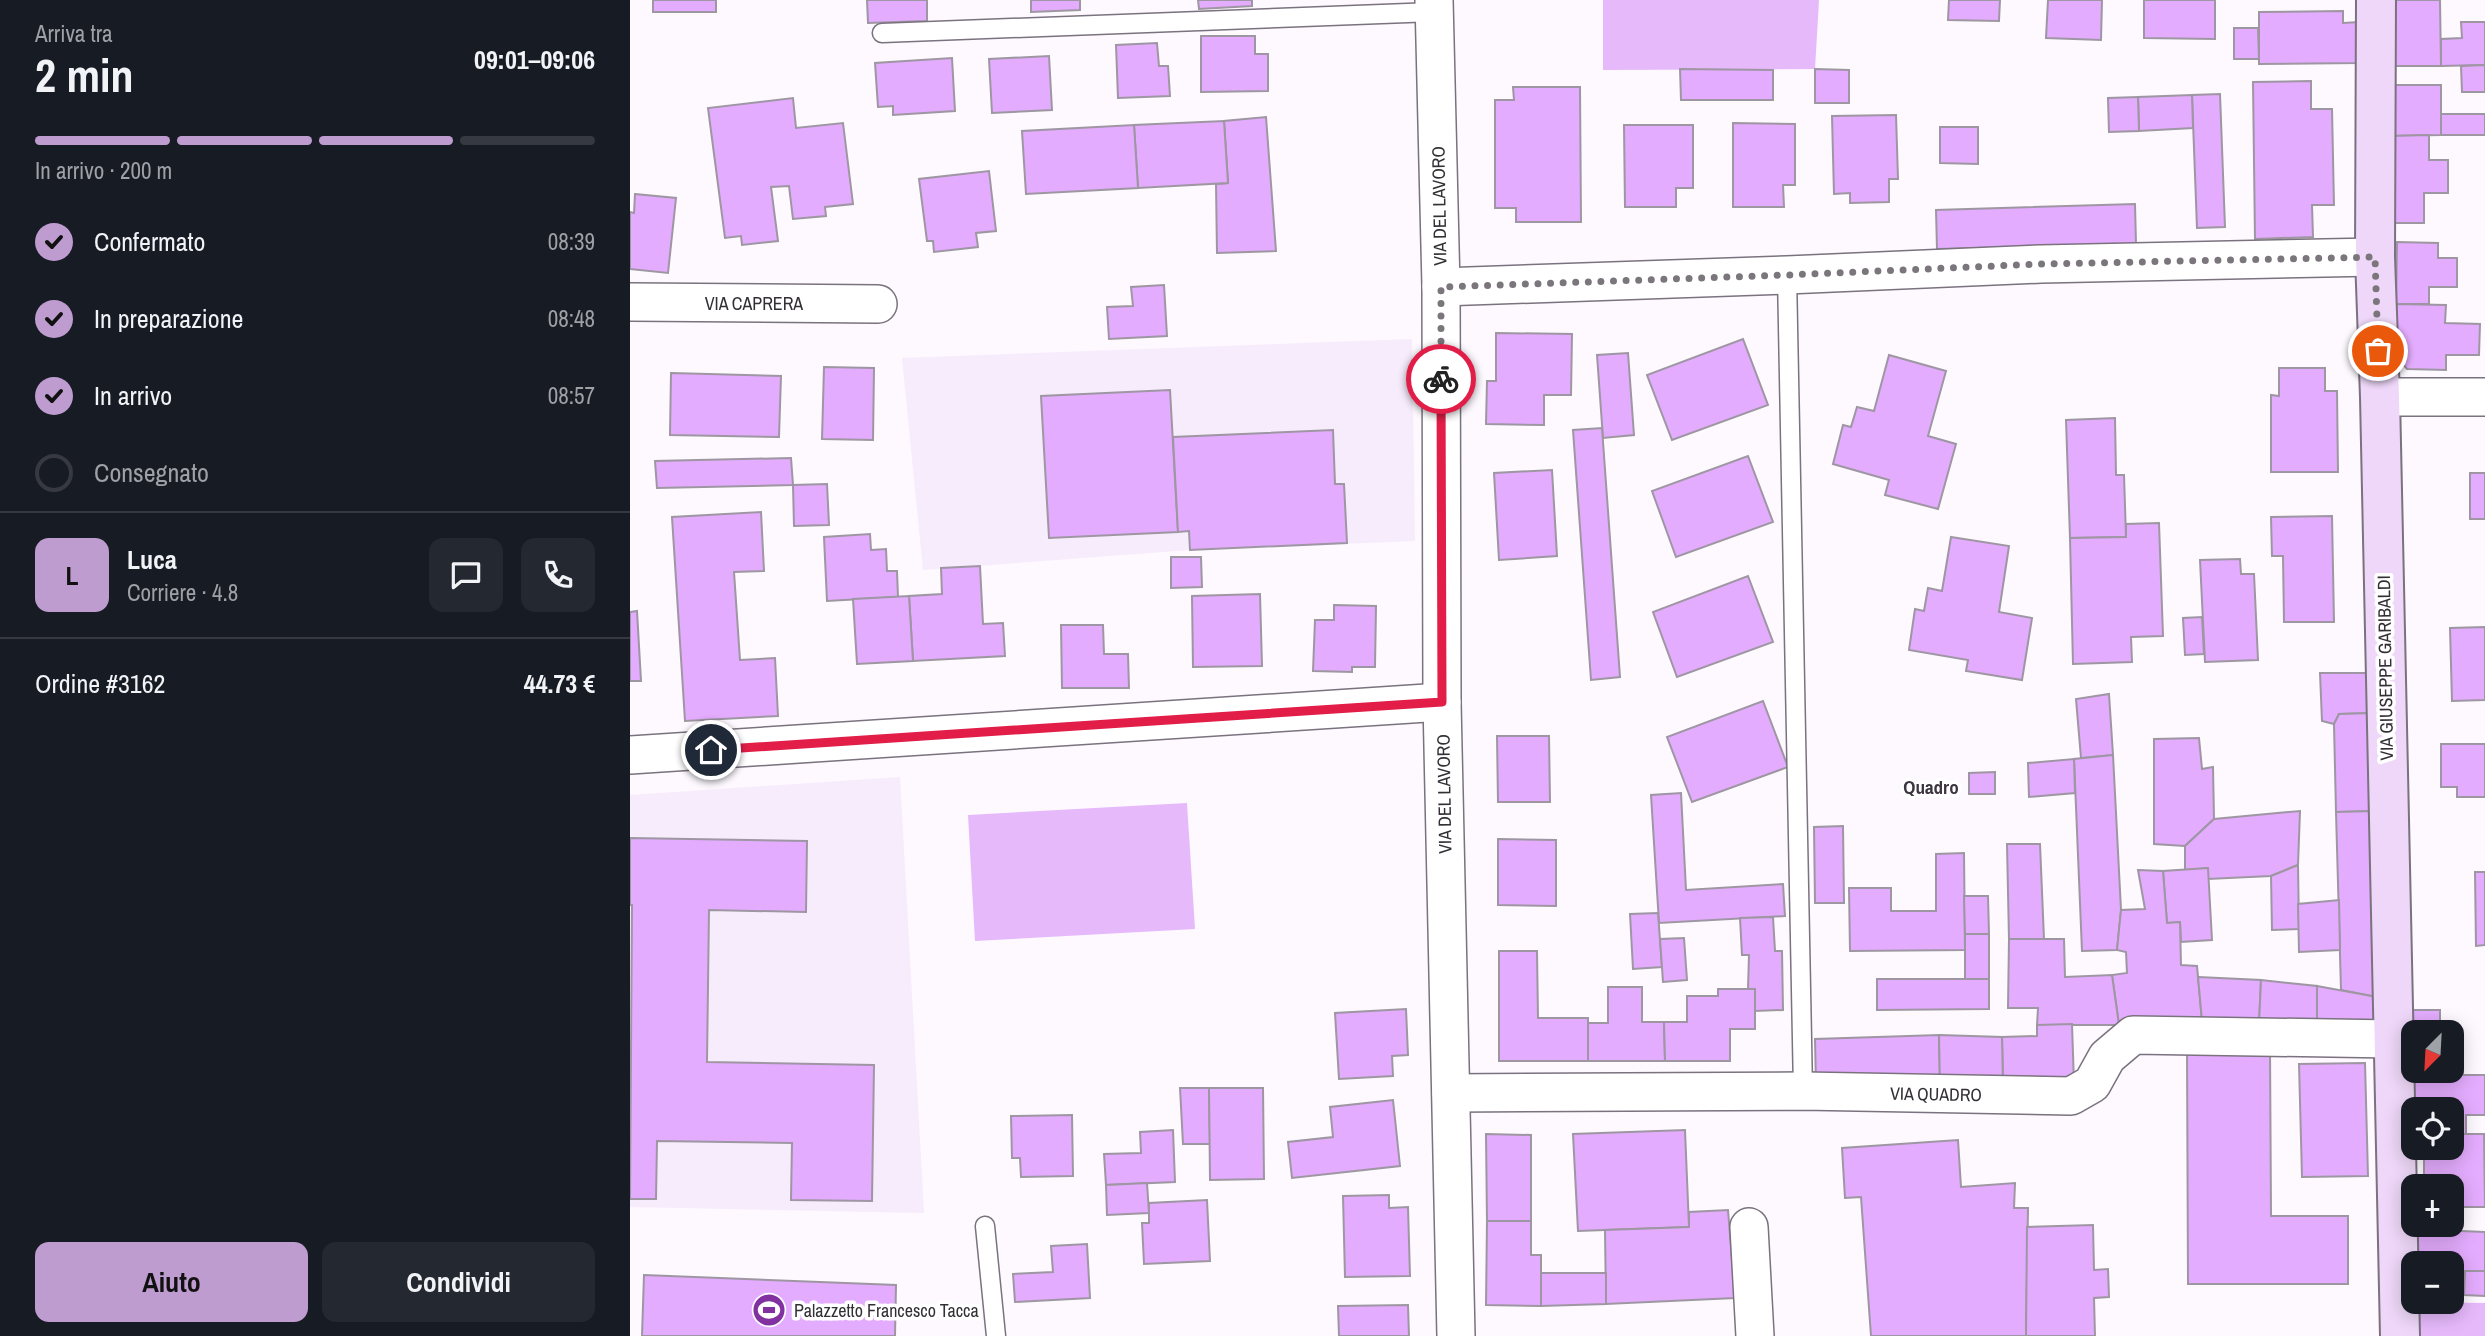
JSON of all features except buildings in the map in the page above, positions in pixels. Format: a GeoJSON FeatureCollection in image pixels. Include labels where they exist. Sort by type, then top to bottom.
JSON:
{"type":"FeatureCollection","features":[{"type":"Feature","properties":{"kind":"street","name":"VIA GIUSEPPE GARIBALDI"},"geometry":{"type":"LineString","coordinates":[[2376,0],[2375,257],[2400,1336]]}},
{"type":"Feature","properties":{"kind":"street","name":"VIA DEL LAVORO"},"geometry":{"type":"LineString","coordinates":[[1434,6],[1441,287],[1442,702],[1456,1336]]}},
{"type":"Feature","properties":{"kind":"street"},"geometry":{"type":"LineString","coordinates":[[1441,287],[2041,264],[2375,257]]}},
{"type":"Feature","properties":{"kind":"street","name":"VIA CAPRERA"},"geometry":{"type":"LineString","coordinates":[[630,302],[878,304]]}},
{"type":"Feature","properties":{"kind":"street"},"geometry":{"type":"LineString","coordinates":[[2380,397],[2485,397]]}},
{"type":"Feature","properties":{"kind":"street"},"geometry":{"type":"LineString","coordinates":[[630,755],[1442,702]]}},
{"type":"Feature","properties":{"kind":"street","name":"VIA QUADRO"},"geometry":{"type":"LineString","coordinates":[[1451,1093],[1803,1091],[2071,1096],[2092,1084],[2107,1057],[2133,1035],[2393,1039]]}},
{"type":"Feature","properties":{"kind":"street"},"geometry":{"type":"LineString","coordinates":[[1749,1227],[1755,1336]]}},
{"type":"Feature","properties":{"kind":"lane"},"geometry":{"type":"LineString","coordinates":[[882,33],[1434,6]]}},
{"type":"Feature","properties":{"kind":"lane"},"geometry":{"type":"LineString","coordinates":[[1787,275],[1803,1091]]}},
{"type":"Feature","properties":{"kind":"lane"},"geometry":{"type":"LineString","coordinates":[[985,1226],[996,1336]]}},
{"type":"Feature","properties":{"kind":"shaded area"},"geometry":{"type":"Polygon","coordinates":[[[1603,0],[1819,0],[1815,69],[1603,70],[1603,0]]]}},
{"type":"Feature","properties":{"kind":"shaded area"},"geometry":{"type":"Polygon","coordinates":[[[1412,339],[1415,541],[1190,550],[923,570],[902,358],[1412,339]]]}},
{"type":"Feature","properties":{"kind":"shaded area"},"geometry":{"type":"Polygon","coordinates":[[[900,777],[924,1213],[630,1207],[630,795],[900,777]]]}},
{"type":"Feature","properties":{"kind":"shaded area"},"geometry":{"type":"Polygon","coordinates":[[[1187,803],[1195,929],[975,941],[968,815],[1187,803]]]}},
{"type":"Feature","properties":{"kind":"shaded area"},"geometry":{"type":"Polygon","coordinates":[[[2464,1303],[2485,1303],[2485,1336],[2420,1336],[2419,1314],[2464,1314],[2464,1303]]]}},
{"type":"Feature","properties":{"kind":"way so far"},"geometry":{"type":"LineString","coordinates":[[1441,379],[1441,287],[2041,264],[2375,257],[2378,351]]}},
{"type":"Feature","properties":{"kind":"place","name":"Palazzetto Francesco Tacca"},"geometry":{"type":"Point","coordinates":[769,1310]}},
{"type":"Feature","properties":{"kind":"district","name":"Quadro"},"geometry":{"type":"Point","coordinates":[1931,787]}},
{"type":"Feature","properties":{"kind":"route"},"geometry":{"type":"LineString","coordinates":[[711,750],[1442,702],[1441,379]]}}]}
